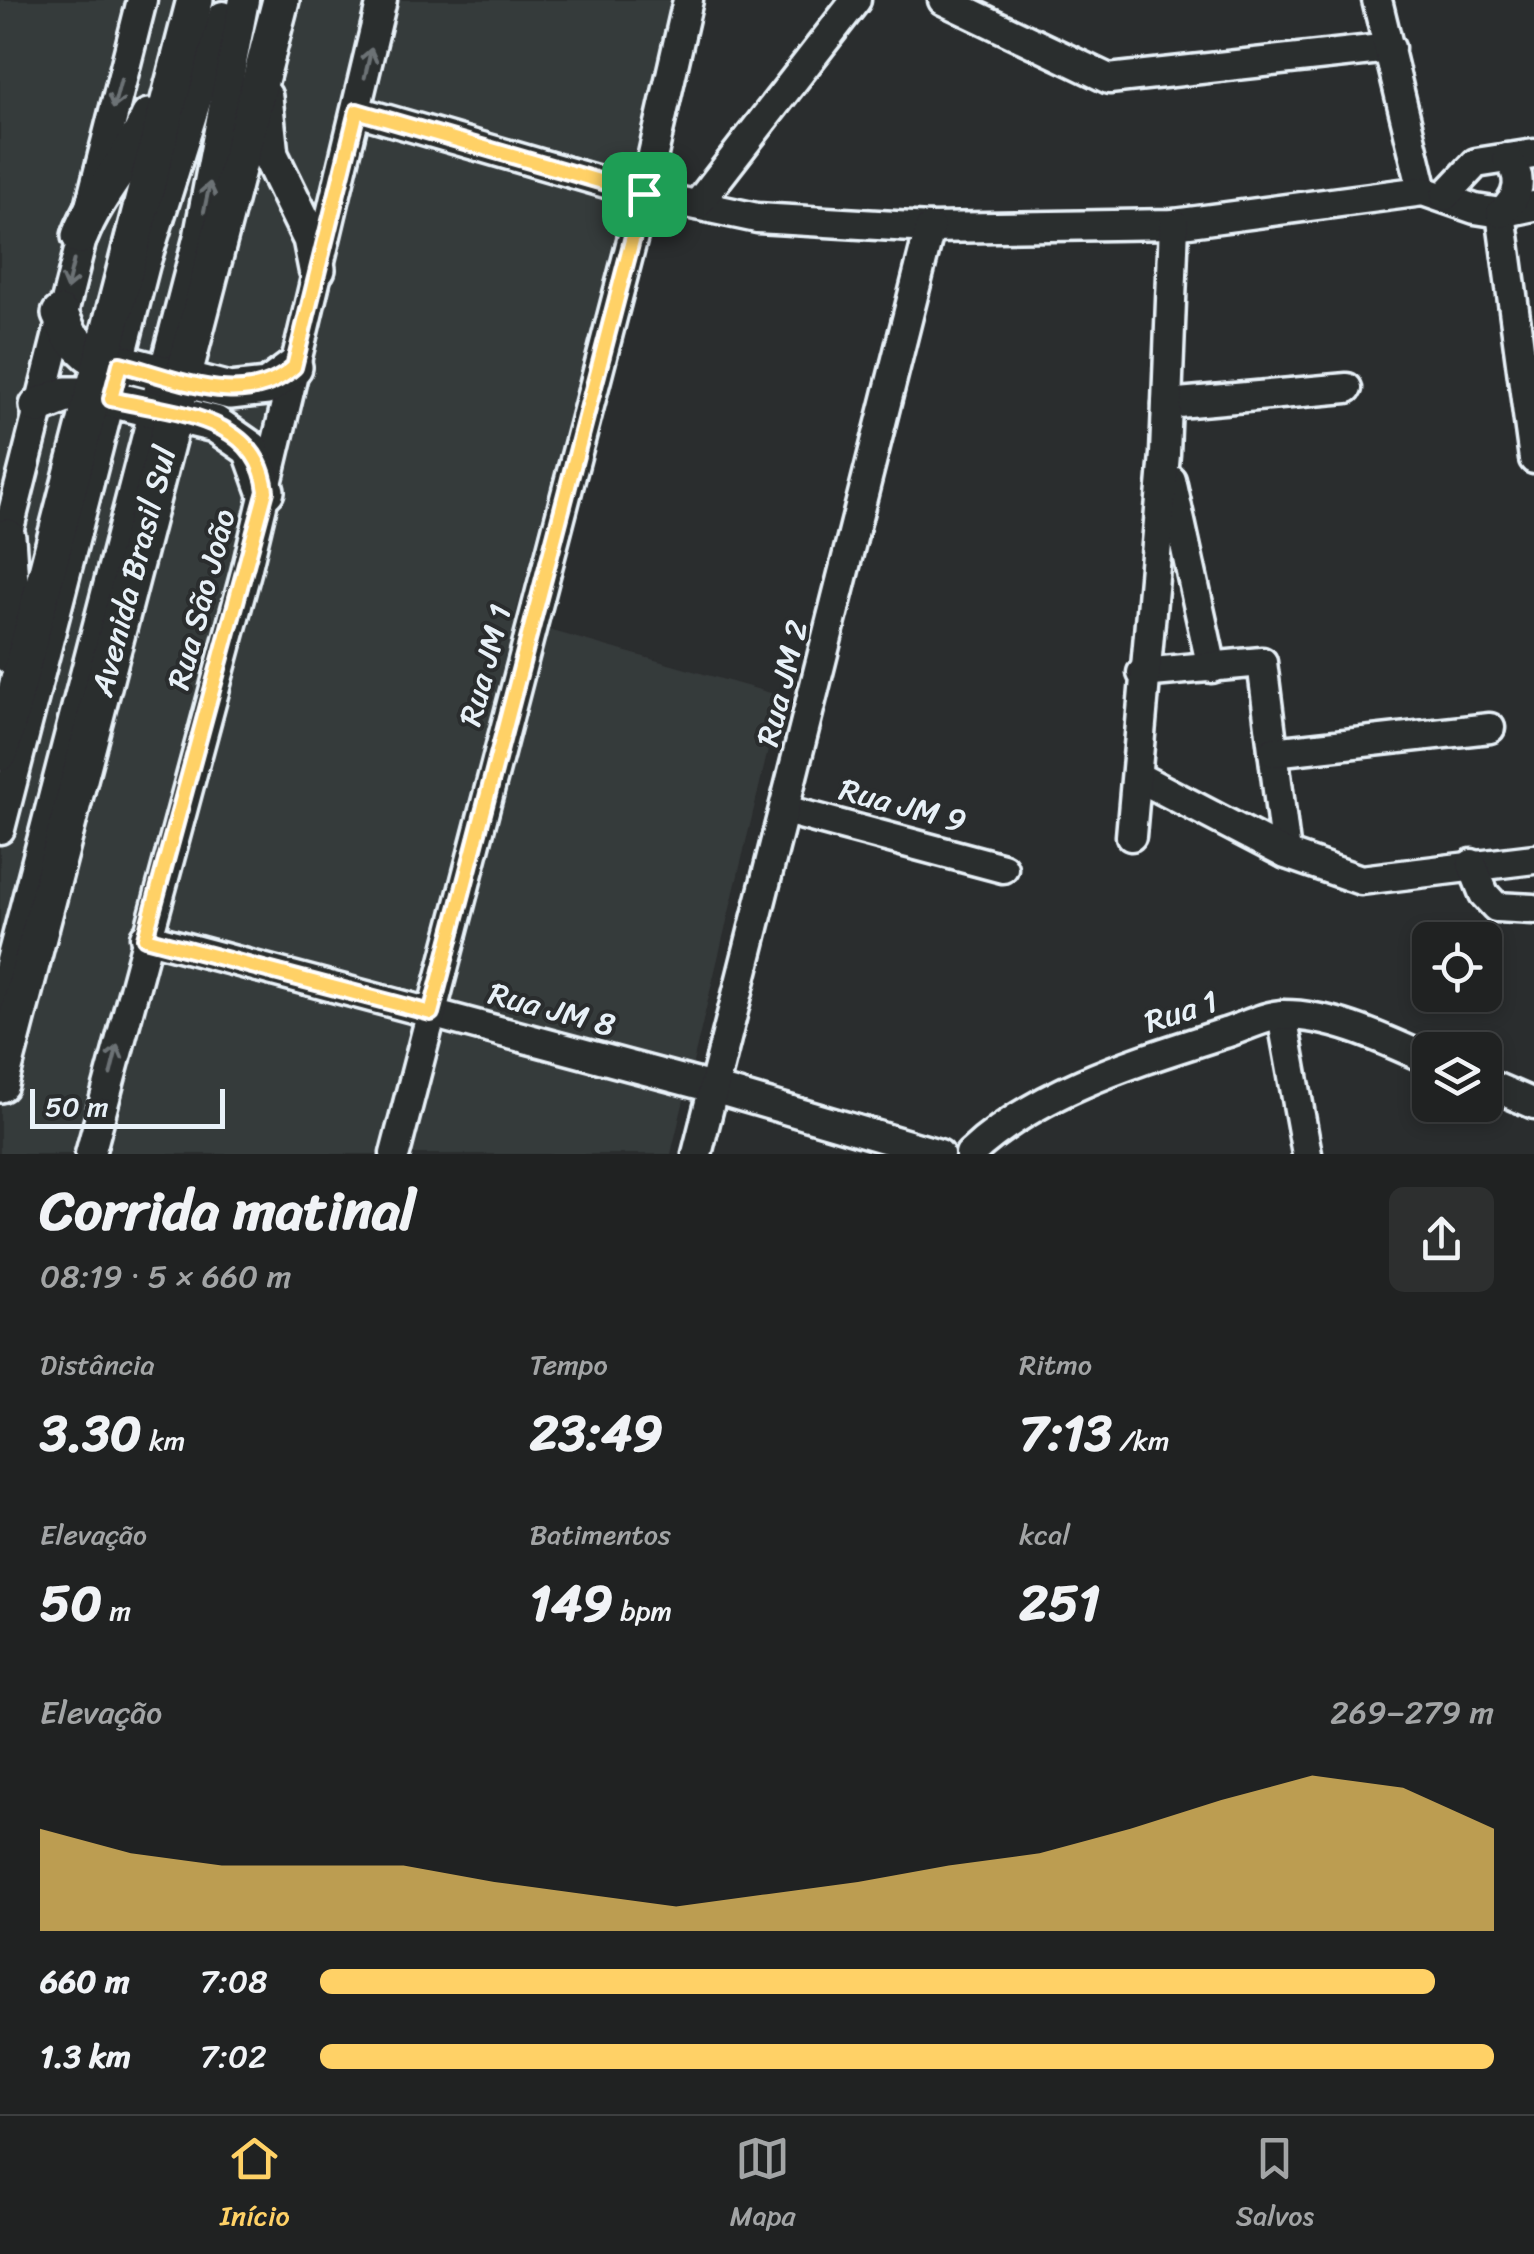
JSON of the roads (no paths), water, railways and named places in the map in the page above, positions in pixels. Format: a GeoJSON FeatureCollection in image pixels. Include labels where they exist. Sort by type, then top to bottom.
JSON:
{"type":"FeatureCollection","features":[{"type":"Feature","properties":{"kind":"main road"},"geometry":{"type":"LineString","coordinates":[[2,747],[102,397],[195,0]]}},
{"type":"Feature","properties":{"kind":"main road","name":"Avenida Brasil Sul"},"geometry":{"type":"LineString","coordinates":[[0,1084],[172,377],[281,0]]}},
{"type":"Feature","properties":{"kind":"main road"},"geometry":{"type":"LineString","coordinates":[[266,61],[270,155],[311,239],[318,269]]}},
{"type":"Feature","properties":{"kind":"main road"},"geometry":{"type":"LineString","coordinates":[[80,236],[98,197],[134,150],[156,103],[173,84]]}},
{"type":"Feature","properties":{"kind":"main road"},"geometry":{"type":"LineString","coordinates":[[60,314],[77,345],[111,362],[172,377],[242,392],[267,387],[294,367]]}},
{"type":"Feature","properties":{"kind":"main road"},"geometry":{"type":"LineString","coordinates":[[38,406],[66,396],[102,397],[215,424],[241,438],[259,462],[266,491]]}},
{"type":"Feature","properties":{"kind":"main road"},"geometry":{"type":"LineString","coordinates":[[2,747],[2,703],[13,626],[4,550]]}},
{"type":"Feature","properties":{"kind":"street"},"geometry":{"type":"LineString","coordinates":[[4,550],[60,314],[142,0]]}},
{"type":"Feature","properties":{"kind":"street"},"geometry":{"type":"LineString","coordinates":[[111,362],[146,264],[228,0]]}},
{"type":"Feature","properties":{"kind":"street"},"geometry":{"type":"LineString","coordinates":[[172,377],[244,0]]}},
{"type":"Feature","properties":{"kind":"street","name":"Rua São João"},"geometry":{"type":"LineString","coordinates":[[90,1154],[266,491],[382,0]]}},
{"type":"Feature","properties":{"kind":"street","name":"Rua JM 1"},"geometry":{"type":"LineString","coordinates":[[395,1154],[644,194],[688,0]]}},
{"type":"Feature","properties":{"kind":"street"},"geometry":{"type":"LineString","coordinates":[[697,205],[856,0]]}},
{"type":"Feature","properties":{"kind":"street"},"geometry":{"type":"LineString","coordinates":[[943,0],[1109,78],[1390,48]]}},
{"type":"Feature","properties":{"kind":"street"},"geometry":{"type":"LineString","coordinates":[[1377,0],[1434,194]]}},
{"type":"Feature","properties":{"kind":"street"},"geometry":{"type":"LineString","coordinates":[[357,111],[644,194],[756,218],[930,228],[1174,224],[1434,194],[1475,209],[1501,212],[1534,206]]}},
{"type":"Feature","properties":{"kind":"street"},"geometry":{"type":"LineString","coordinates":[[1434,194],[1476,163],[1520,156],[1516,197],[1501,212]]}},
{"type":"Feature","properties":{"kind":"street"},"geometry":{"type":"LineString","coordinates":[[1476,163],[1475,194],[1482,204],[1501,212]]}},
{"type":"Feature","properties":{"kind":"street"},"geometry":{"type":"LineString","coordinates":[[1501,212],[1534,459]]}},
{"type":"Feature","properties":{"kind":"street"},"geometry":{"type":"LineString","coordinates":[[1131,836],[1138,777],[1142,673],[1165,454],[1174,224]]}},
{"type":"Feature","properties":{"kind":"street","name":"Rua JM 2"},"geometry":{"type":"LineString","coordinates":[[696,1154],[930,228]]}},
{"type":"Feature","properties":{"kind":"street"},"geometry":{"type":"LineString","coordinates":[[1167,404],[1347,388]]}},
{"type":"Feature","properties":{"kind":"street"},"geometry":{"type":"LineString","coordinates":[[0,829],[102,397]]}},
{"type":"Feature","properties":{"kind":"street"},"geometry":{"type":"LineString","coordinates":[[0,1003],[163,412]]}},
{"type":"Feature","properties":{"kind":"street"},"geometry":{"type":"LineString","coordinates":[[1165,454],[1212,668]]}},
{"type":"Feature","properties":{"kind":"street"},"geometry":{"type":"LineString","coordinates":[[1142,673],[1262,662],[1286,854]]}},
{"type":"Feature","properties":{"kind":"street"},"geometry":{"type":"LineString","coordinates":[[1274,752],[1490,728]]}},
{"type":"Feature","properties":{"kind":"street"},"geometry":{"type":"LineString","coordinates":[[1138,777],[1286,854],[1361,880],[1534,859]]}},
{"type":"Feature","properties":{"kind":"street","name":"Rua JM 9"},"geometry":{"type":"LineString","coordinates":[[786,810],[1003,868]]}},
{"type":"Feature","properties":{"kind":"street"},"geometry":{"type":"LineString","coordinates":[[1472,864],[1484,894],[1496,906],[1534,908]]}},
{"type":"Feature","properties":{"kind":"street","name":"Rua JM 8"},"geometry":{"type":"LineString","coordinates":[[145,938],[714,1088],[939,1154]]}},
{"type":"Feature","properties":{"kind":"street"},"geometry":{"type":"LineString","coordinates":[[1282,1015],[1306,1154]]}},
{"type":"Feature","properties":{"kind":"street","name":"Rua 1"},"geometry":{"type":"LineString","coordinates":[[970,1154],[997,1129],[1030,1110],[1132,1063],[1282,1015],[1360,1030],[1412,1052]]}},
{"type":"Feature","properties":{"kind":"street"},"geometry":{"type":"LineString","coordinates":[[1502,1090],[1534,1104]]}}]}
